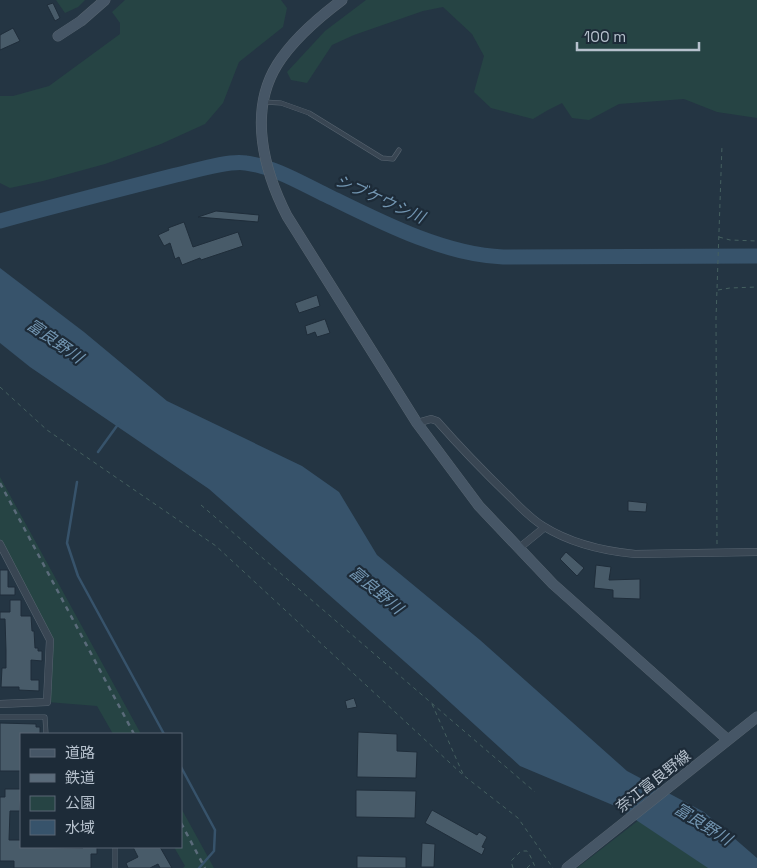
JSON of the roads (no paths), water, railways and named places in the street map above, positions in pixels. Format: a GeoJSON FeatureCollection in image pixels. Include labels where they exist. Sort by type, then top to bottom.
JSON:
{"type":"FeatureCollection","features":[{"type":"Feature","properties":{"kind":"street"},"geometry":{"type":"LineString","coordinates":[[58,36],[82,21],[105,0]]}},
{"type":"Feature","properties":{"kind":"street"},"geometry":{"type":"LineString","coordinates":[[342,0],[314,23],[284,54],[271,77],[264,102],[262,139],[267,165],[287,216],[417,423],[456,478],[518,549],[553,584],[728,740]]}},
{"type":"Feature","properties":{"kind":"street"},"geometry":{"type":"LineString","coordinates":[[417,423],[431,419],[437,422],[533,519],[544,527],[573,540],[617,552],[635,554],[757,552]]}},
{"type":"Feature","properties":{"kind":"street"},"geometry":{"type":"LineString","coordinates":[[518,549],[544,527]]}},
{"type":"Feature","properties":{"kind":"street"},"geometry":{"type":"LineString","coordinates":[[0,544],[50,640],[47,702],[0,704]]}},
{"type":"Feature","properties":{"kind":"street","name":"奈江富良野線"},"geometry":{"type":"LineString","coordinates":[[569,867],[757,717]]}},
{"type":"Feature","properties":{"kind":"lane"},"geometry":{"type":"LineString","coordinates":[[264,102],[281,103],[309,113],[382,158],[393,159],[399,150]]}},
{"type":"Feature","properties":{"kind":"lane"},"geometry":{"type":"LineString","coordinates":[[0,717],[46,717],[46,733]]}},
{"type":"Feature","properties":{"kind":"lane"},"geometry":{"type":"LineString","coordinates":[[114,848],[115,868]]}},
{"type":"Feature","properties":{"kind":"water","name":"富良野川"},"geometry":{"type":"Polygon","coordinates":[[[0,268],[84,332],[167,401],[302,466],[339,492],[377,555],[480,640],[627,771],[704,812],[757,858],[757,868],[708,868],[615,806],[520,766],[209,489],[30,367],[0,343],[0,268]]]}},
{"type":"Feature","properties":{"kind":"waterway","name":"シブケウシ川"},"geometry":{"type":"LineString","coordinates":[[0,221],[221,164],[239,162],[257,165],[277,172],[412,235],[458,250],[481,255],[503,257],[757,256]]}},
{"type":"Feature","properties":{"kind":"waterway"},"geometry":{"type":"LineString","coordinates":[[98,452],[119,423]]}},
{"type":"Feature","properties":{"kind":"waterway"},"geometry":{"type":"LineString","coordinates":[[77,482],[67,543],[78,576],[163,733]]}},
{"type":"Feature","properties":{"kind":"waterway"},"geometry":{"type":"LineString","coordinates":[[182,769],[215,830],[214,851],[199,868]]}},
{"type":"Feature","properties":{"kind":"railway"},"geometry":{"type":"LineString","coordinates":[[0,483],[133,733]]}},
{"type":"Feature","properties":{"kind":"railway"},"geometry":{"type":"LineString","coordinates":[[182,825],[205,868]]}}]}
